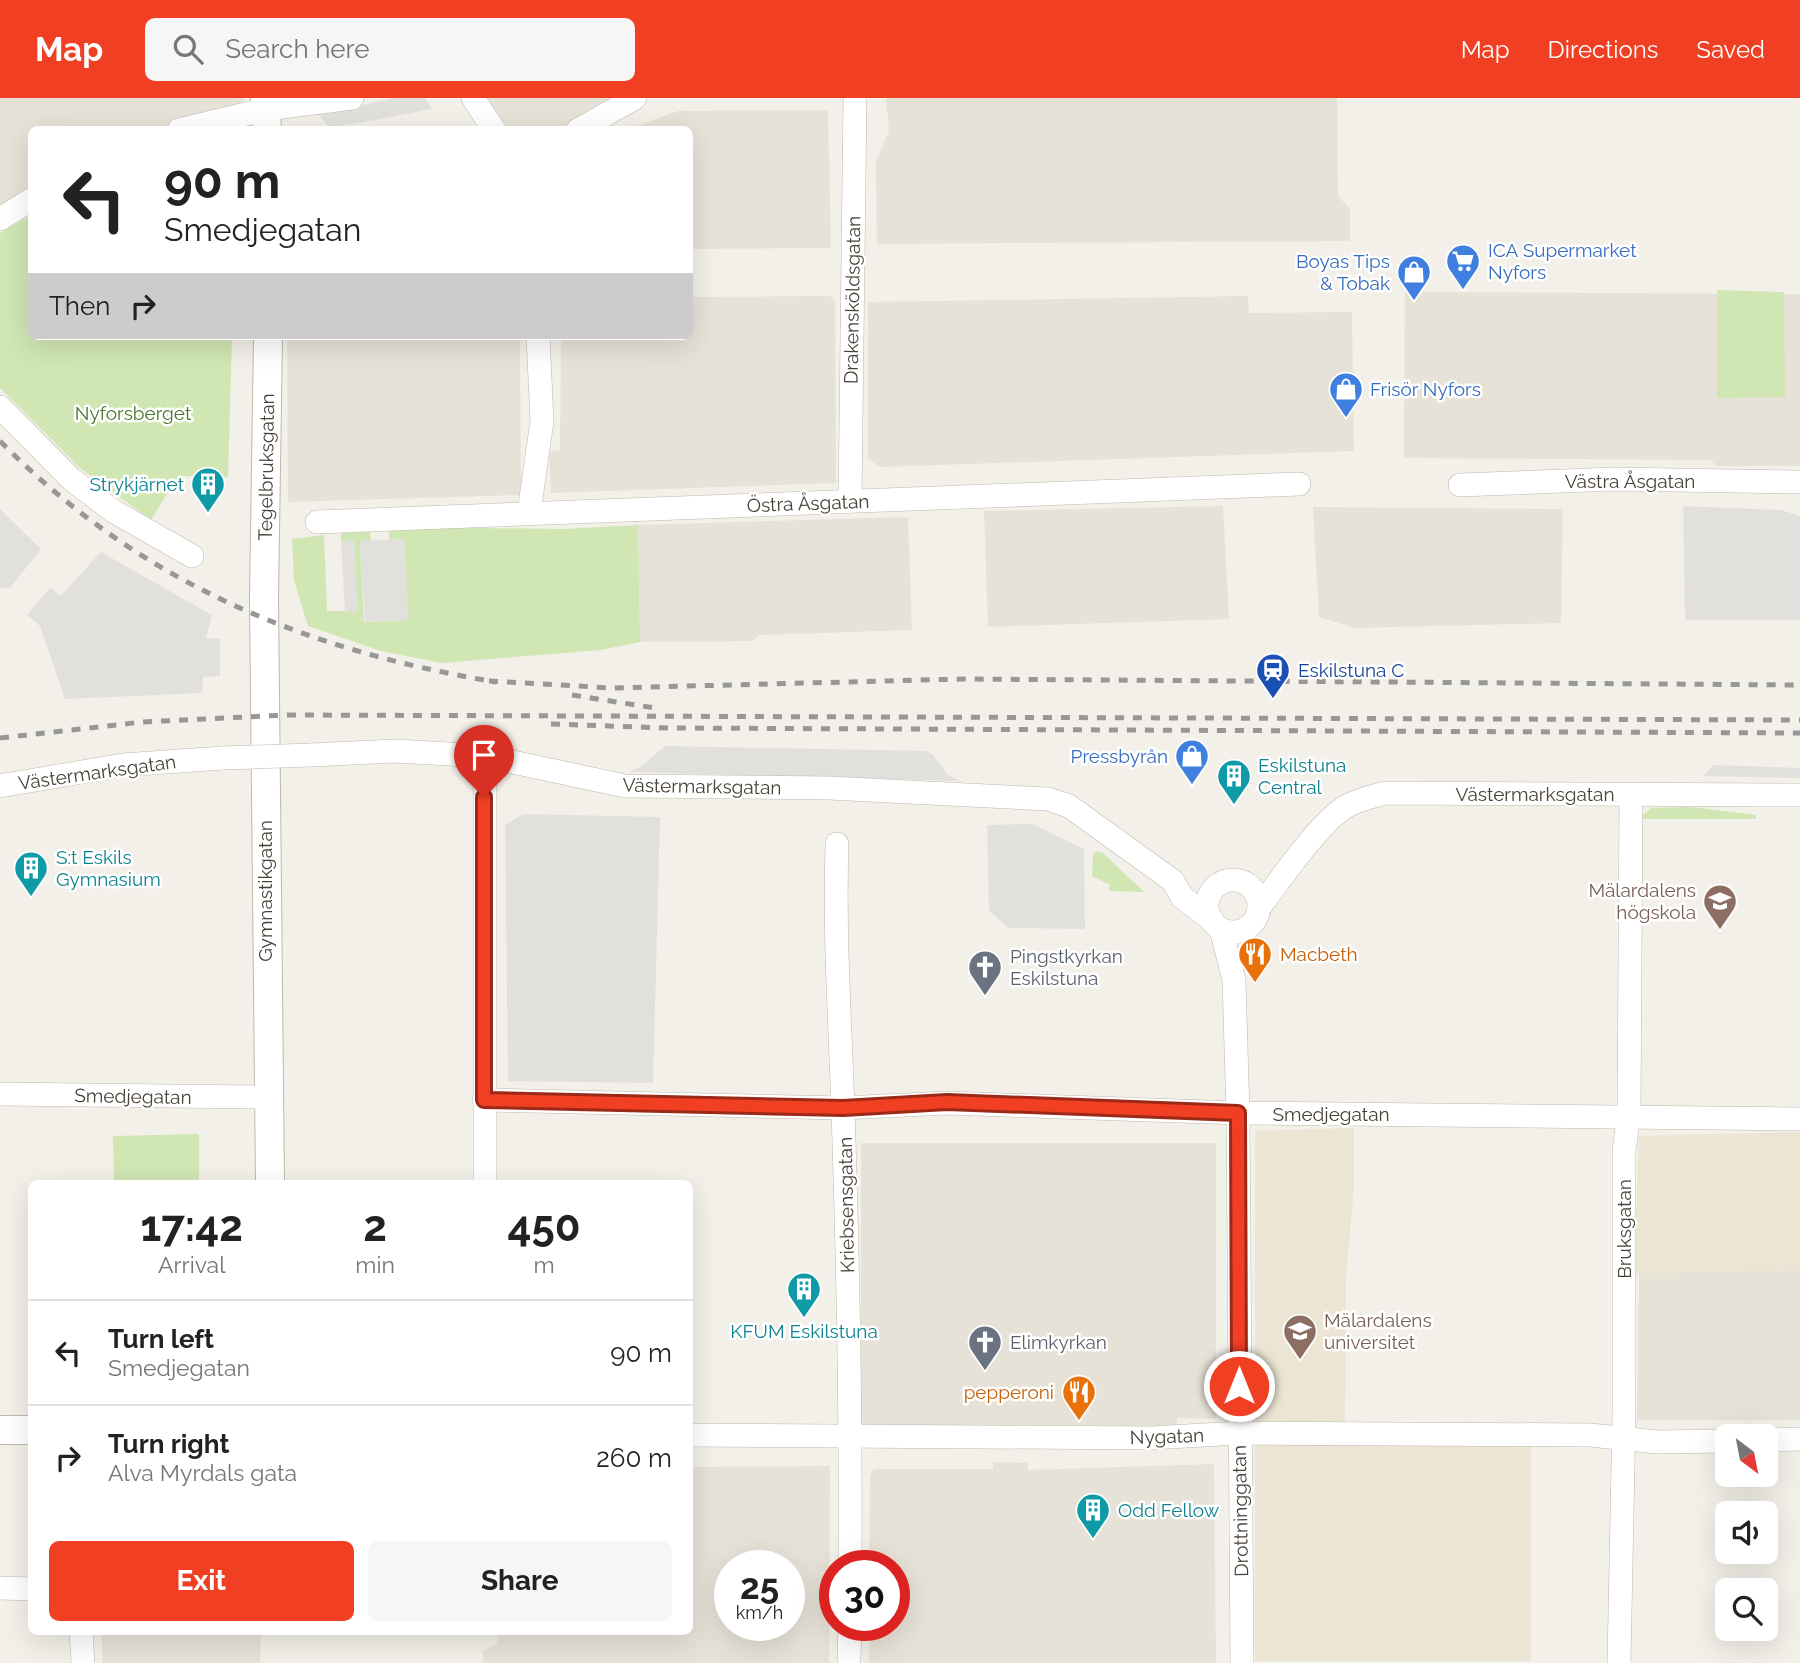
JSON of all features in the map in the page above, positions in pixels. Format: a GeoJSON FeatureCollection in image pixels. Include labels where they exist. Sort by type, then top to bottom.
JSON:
{"type":"FeatureCollection","features":[{"type":"Feature","properties":{"kind":"street"},"geometry":{"type":"LineString","coordinates":[[199,126],[352,98]]}},
{"type":"Feature","properties":{"kind":"street"},"geometry":{"type":"LineString","coordinates":[[473,98],[491,126]]}},
{"type":"Feature","properties":{"kind":"street"},"geometry":{"type":"LineString","coordinates":[[585,126],[635,98]]}},
{"type":"Feature","properties":{"kind":"street","name":"Drakensköldsgatan"},"geometry":{"type":"LineString","coordinates":[[850,502],[855,98]]}},
{"type":"Feature","properties":{"kind":"street"},"geometry":{"type":"LineString","coordinates":[[0,219],[28,202]]}},
{"type":"Feature","properties":{"kind":"street","name":"Tegelbruksgatan"},"geometry":{"type":"LineString","coordinates":[[264,598],[268,340]]}},
{"type":"Feature","properties":{"kind":"street"},"geometry":{"type":"LineString","coordinates":[[529,512],[542,421],[538,340]]}},
{"type":"Feature","properties":{"kind":"street"},"geometry":{"type":"LineString","coordinates":[[0,407],[71,479],[113,511],[192,556]]}},
{"type":"Feature","properties":{"kind":"street","name":"Västra Åsgatan"},"geometry":{"type":"LineString","coordinates":[[1460,485],[1614,480],[1800,482]]}},
{"type":"Feature","properties":{"kind":"street","name":"Östra Åsgatan"},"geometry":{"type":"LineString","coordinates":[[317,522],[1299,484]]}},
{"type":"Feature","properties":{"kind":"street","name":"Gymnastikgatan"},"geometry":{"type":"LineString","coordinates":[[264,598],[270,1180]]}},
{"type":"Feature","properties":{"kind":"street","name":"Västermarksgatan"},"geometry":{"type":"LineString","coordinates":[[0,786],[124,765],[395,751],[485,756],[625,786],[829,789],[1048,799],[1069,806],[1173,881],[1182,897],[1217,925]]}},
{"type":"Feature","properties":{"kind":"street"},"geometry":{"type":"LineString","coordinates":[[485,756],[485,1180]]}},
{"type":"Feature","properties":{"kind":"street","name":"Västermarksgatan"},"geometry":{"type":"LineString","coordinates":[[1254,917],[1295,859],[1348,805],[1385,793],[1800,795]]}},
{"type":"Feature","properties":{"kind":"street","name":"Bruksgatan"},"geometry":{"type":"LineString","coordinates":[[1619,1663],[1624,1150],[1629,1116],[1631,794]]}},
{"type":"Feature","properties":{"kind":"street","name":"Kriebsensgatan"},"geometry":{"type":"LineString","coordinates":[[837,844],[835,919],[843,1108],[851,1437],[850,1550]]}},
{"type":"Feature","properties":{"kind":"street","name":"Västermarksgatan"},"geometry":{"type":"LineString","coordinates":[[1246,883],[1295,859]]}},
{"type":"Feature","properties":{"kind":"street"},"geometry":{"type":"LineString","coordinates":[[1173,881],[1246,883],[1256,894],[1254,917],[1235,932],[1217,925],[1207,911],[1207,901],[1219,884]]}},
{"type":"Feature","properties":{"kind":"street","name":"Drottninggatan"},"geometry":{"type":"LineString","coordinates":[[1234,980],[1254,917]]}},
{"type":"Feature","properties":{"kind":"street","name":"Drottninggatan"},"geometry":{"type":"LineString","coordinates":[[1217,925],[1234,980],[1238,1113],[1242,1663]]}},
{"type":"Feature","properties":{"kind":"street","name":"Smedjegatan"},"geometry":{"type":"LineString","coordinates":[[0,1094],[267,1097]]}},
{"type":"Feature","properties":{"kind":"street","name":"Smedjegatan"},"geometry":{"type":"LineString","coordinates":[[484,1100],[843,1108],[947,1102],[1238,1113],[1800,1119]]}},
{"type":"Feature","properties":{"kind":"street"},"geometry":{"type":"LineString","coordinates":[[0,1412],[28,1412]]}},
{"type":"Feature","properties":{"kind":"street"},"geometry":{"type":"LineString","coordinates":[[0,1430],[28,1430]]}},
{"type":"Feature","properties":{"kind":"street","name":"Nygatan"},"geometry":{"type":"LineString","coordinates":[[693,1435],[1151,1438],[1239,1433],[1590,1435],[1657,1442],[1715,1441]]}},
{"type":"Feature","properties":{"kind":"street"},"geometry":{"type":"LineString","coordinates":[[1778,1440],[1800,1439]]}},
{"type":"Feature","properties":{"kind":"street"},"geometry":{"type":"LineString","coordinates":[[0,1588],[28,1589]]}},
{"type":"Feature","properties":{"kind":"street"},"geometry":{"type":"LineString","coordinates":[[81,1635],[83,1663]]}},
{"type":"Feature","properties":{"kind":"street"},"geometry":{"type":"LineString","coordinates":[[849,1658],[850,1641]]}},
{"type":"Feature","properties":{"kind":"shaded area"},"geometry":{"type":"Polygon","coordinates":[[[0,98],[243,98],[245,105],[174,126],[28,126],[28,196],[0,214],[0,98]]]}},
{"type":"Feature","properties":{"kind":"shaded area"},"geometry":{"type":"Polygon","coordinates":[[[395,98],[425,98],[432,109],[341,126],[328,126],[318,114],[395,98]]]}},
{"type":"Feature","properties":{"kind":"shaded area"},"geometry":{"type":"Polygon","coordinates":[[[482,98],[630,98],[582,126],[499,126],[482,98]]]}},
{"type":"Feature","properties":{"kind":"shaded area"},"geometry":{"type":"Polygon","coordinates":[[[886,98],[1337,98],[1338,196],[1350,209],[1350,241],[877,244],[876,162],[889,130],[886,98]]]}},
{"type":"Feature","properties":{"kind":"shaded area"},"geometry":{"type":"Polygon","coordinates":[[[828,110],[831,248],[693,249],[693,126],[637,126],[678,111],[828,110]]]}},
{"type":"Feature","properties":{"kind":"shaded area"},"geometry":{"type":"Polygon","coordinates":[[[1405,292],[1800,294],[1800,466],[1717,466],[1710,460],[1404,458],[1405,292]]]}},
{"type":"Feature","properties":{"kind":"shaded area"},"geometry":{"type":"Polygon","coordinates":[[[830,296],[835,301],[836,483],[551,493],[549,452],[560,450],[561,340],[693,340],[693,297],[830,296]]]}},
{"type":"Feature","properties":{"kind":"shaded area"},"geometry":{"type":"Polygon","coordinates":[[[1248,296],[1249,313],[1352,312],[1354,451],[880,467],[868,459],[868,302],[1248,296]]]}},
{"type":"Feature","properties":{"kind":"shaded area"},"geometry":{"type":"Polygon","coordinates":[[[287,340],[520,340],[521,495],[288,502],[287,340]]]}},
{"type":"Feature","properties":{"kind":"shaded area"},"geometry":{"type":"Polygon","coordinates":[[[1223,506],[1229,619],[988,627],[984,511],[1223,506]]]}},
{"type":"Feature","properties":{"kind":"shaded area"},"geometry":{"type":"Polygon","coordinates":[[[1683,506],[1781,510],[1800,516],[1800,620],[1685,620],[1683,506]]]}},
{"type":"Feature","properties":{"kind":"shaded area"},"geometry":{"type":"Polygon","coordinates":[[[1313,507],[1563,509],[1561,623],[1354,628],[1319,617],[1313,507]]]}},
{"type":"Feature","properties":{"kind":"shaded area"},"geometry":{"type":"Polygon","coordinates":[[[0,509],[41,549],[10,588],[0,588],[0,509]]]}},
{"type":"Feature","properties":{"kind":"shaded area"},"geometry":{"type":"Polygon","coordinates":[[[908,517],[912,630],[760,635],[753,641],[640,642],[638,525],[908,517]]]}},
{"type":"Feature","properties":{"kind":"shaded area"},"geometry":{"type":"Polygon","coordinates":[[[404,539],[409,620],[365,622],[360,541],[404,539]]]}},
{"type":"Feature","properties":{"kind":"shaded area"},"geometry":{"type":"Polygon","coordinates":[[[354,540],[358,611],[345,612],[341,541],[354,540]]]}},
{"type":"Feature","properties":{"kind":"shaded area"},"geometry":{"type":"Polygon","coordinates":[[[101,552],[212,615],[206,638],[220,639],[220,676],[203,677],[202,693],[65,699],[40,626],[27,615],[50,588],[61,596],[101,552]]]}},
{"type":"Feature","properties":{"kind":"shaded area"},"geometry":{"type":"Polygon","coordinates":[[[665,746],[926,751],[933,755],[947,774],[960,781],[629,772],[640,767],[665,746]]]}},
{"type":"Feature","properties":{"kind":"shaded area"},"geometry":{"type":"Polygon","coordinates":[[[1713,765],[1800,768],[1800,778],[1703,776],[1713,765]]]}},
{"type":"Feature","properties":{"kind":"shaded area"},"geometry":{"type":"Polygon","coordinates":[[[523,814],[660,817],[653,1083],[508,1081],[505,825],[523,814]]]}},
{"type":"Feature","properties":{"kind":"shaded area"},"geometry":{"type":"Polygon","coordinates":[[[1032,824],[1084,849],[1085,929],[1008,928],[989,910],[987,825],[1032,824]]]}},
{"type":"Feature","properties":{"kind":"shaded area","name":"Mälardalens universitet"},"geometry":{"type":"Polygon","coordinates":[[[1354,1128],[1354,1187],[1346,1278],[1345,1444],[1531,1444],[1531,1661],[1255,1661],[1255,1131],[1354,1128]]]}},
{"type":"Feature","properties":{"kind":"shaded area"},"geometry":{"type":"Polygon","coordinates":[[[1800,1132],[1800,1270],[1634,1274],[1639,1136],[1800,1132]]]}},
{"type":"Feature","properties":{"kind":"shaded area"},"geometry":{"type":"Polygon","coordinates":[[[861,1143],[1216,1143],[1216,1419],[1177,1418],[1177,1426],[949,1425],[861,1431],[861,1143]]]}},
{"type":"Feature","properties":{"kind":"shaded area"},"geometry":{"type":"Polygon","coordinates":[[[1800,1270],[1800,1420],[1637,1420],[1639,1273],[1800,1270]]]}},
{"type":"Feature","properties":{"kind":"shaded area"},"geometry":{"type":"Polygon","coordinates":[[[993,1462],[1028,1463],[1028,1470],[1214,1464],[1216,1663],[869,1663],[869,1641],[910,1641],[910,1550],[869,1550],[870,1475],[874,1469],[993,1469],[993,1462]]]}},
{"type":"Feature","properties":{"kind":"shaded area"},"geometry":{"type":"Polygon","coordinates":[[[830,1466],[830,1550],[819,1550],[819,1641],[829,1641],[829,1663],[483,1663],[483,1651],[497,1644],[498,1635],[693,1635],[693,1467],[830,1466]]]}},
{"type":"Feature","properties":{"kind":"shaded area"},"geometry":{"type":"Polygon","coordinates":[[[102,1635],[261,1635],[260,1663],[102,1663],[102,1635]]]}},
{"type":"Feature","properties":{"kind":"green space","name":"Nyforsberget"},"geometry":{"type":"Polygon","coordinates":[[[28,217],[28,340],[232,340],[228,477],[178,476],[151,520],[81,469],[0,388],[0,233],[28,217]]]}},
{"type":"Feature","properties":{"kind":"green space"},"geometry":{"type":"Polygon","coordinates":[[[1717,290],[1784,292],[1785,397],[1717,398],[1717,290]]]}},
{"type":"Feature","properties":{"kind":"green space"},"geometry":{"type":"Polygon","coordinates":[[[638,525],[640,642],[601,650],[442,663],[381,651],[308,626],[294,580],[292,539],[324,535],[327,611],[357,611],[354,541],[341,541],[341,533],[370,532],[371,541],[360,542],[364,622],[408,620],[404,539],[389,540],[389,527],[564,529],[638,525]]]}},
{"type":"Feature","properties":{"kind":"green space"},"geometry":{"type":"Polygon","coordinates":[[[1691,807],[1756,815],[1756,819],[1637,819],[1652,808],[1691,807]]]}},
{"type":"Feature","properties":{"kind":"green space"},"geometry":{"type":"Polygon","coordinates":[[[1097,851],[1104,854],[1144,892],[1109,891],[1110,885],[1092,876],[1093,854],[1097,851]]]}},
{"type":"Feature","properties":{"kind":"green space"},"geometry":{"type":"Polygon","coordinates":[[[199,1134],[199,1180],[114,1180],[113,1136],[199,1134]]]}},
{"type":"Feature","properties":{"kind":"railway"},"geometry":{"type":"LineString","coordinates":[[0,441],[53,491],[109,534],[167,571],[228,602],[291,629],[357,651],[496,682]]}},
{"type":"Feature","properties":{"kind":"railway"},"geometry":{"type":"LineString","coordinates":[[489,681],[612,688],[963,679],[1800,685]]}},
{"type":"Feature","properties":{"kind":"railway"},"geometry":{"type":"LineString","coordinates":[[572,695],[655,708]]}},
{"type":"Feature","properties":{"kind":"railway"},"geometry":{"type":"LineString","coordinates":[[0,738],[142,722],[287,715],[1800,720]]}},
{"type":"Feature","properties":{"kind":"railway"},"geometry":{"type":"LineString","coordinates":[[551,724],[668,728],[1800,733]]}},
{"type":"Feature","properties":{"kind":"place","name":"ICA Supermarket Nyfors"},"geometry":{"type":"Point","coordinates":[1463,291]}},
{"type":"Feature","properties":{"kind":"place","name":"Boyas Tips & Tobak"},"geometry":{"type":"Point","coordinates":[1414,302]}},
{"type":"Feature","properties":{"kind":"place","name":"Frisör Nyfors"},"geometry":{"type":"Point","coordinates":[1346,419]}},
{"type":"Feature","properties":{"kind":"place","name":"Strykjärnet"},"geometry":{"type":"Point","coordinates":[208,514]}},
{"type":"Feature","properties":{"kind":"place","name":"Eskilstuna C"},"geometry":{"type":"Point","coordinates":[1273,700]}},
{"type":"Feature","properties":{"kind":"place","name":"Pressbyrån"},"geometry":{"type":"Point","coordinates":[1192,786]}},
{"type":"Feature","properties":{"kind":"place","name":"Eskilstuna Central"},"geometry":{"type":"Point","coordinates":[1234,806]}},
{"type":"Feature","properties":{"kind":"place","name":"S:t Eskils Gymnasium"},"geometry":{"type":"Point","coordinates":[31,898]}},
{"type":"Feature","properties":{"kind":"place","name":"Mälardalens högskola"},"geometry":{"type":"Point","coordinates":[1720,931]}},
{"type":"Feature","properties":{"kind":"place","name":"Macbeth"},"geometry":{"type":"Point","coordinates":[1255,984]}},
{"type":"Feature","properties":{"kind":"place","name":"Pingstkyrkan Eskilstuna"},"geometry":{"type":"Point","coordinates":[985,997]}},
{"type":"Feature","properties":{"kind":"place","name":"KFUM Eskilstuna"},"geometry":{"type":"Point","coordinates":[804,1319]}},
{"type":"Feature","properties":{"kind":"place","name":"Mälardalens universitet"},"geometry":{"type":"Point","coordinates":[1300,1361]}},
{"type":"Feature","properties":{"kind":"place","name":"Elimkyrkan"},"geometry":{"type":"Point","coordinates":[985,1372]}},
{"type":"Feature","properties":{"kind":"place","name":"pepperoni"},"geometry":{"type":"Point","coordinates":[1079,1422]}},
{"type":"Feature","properties":{"kind":"place","name":"Odd Fellow"},"geometry":{"type":"Point","coordinates":[1093,1540]}},
{"type":"Feature","properties":{"kind":"route"},"geometry":{"type":"LineString","coordinates":[[484,797],[484,1100],[843,1108],[947,1102],[1238,1113],[1239,1386]]}}]}
